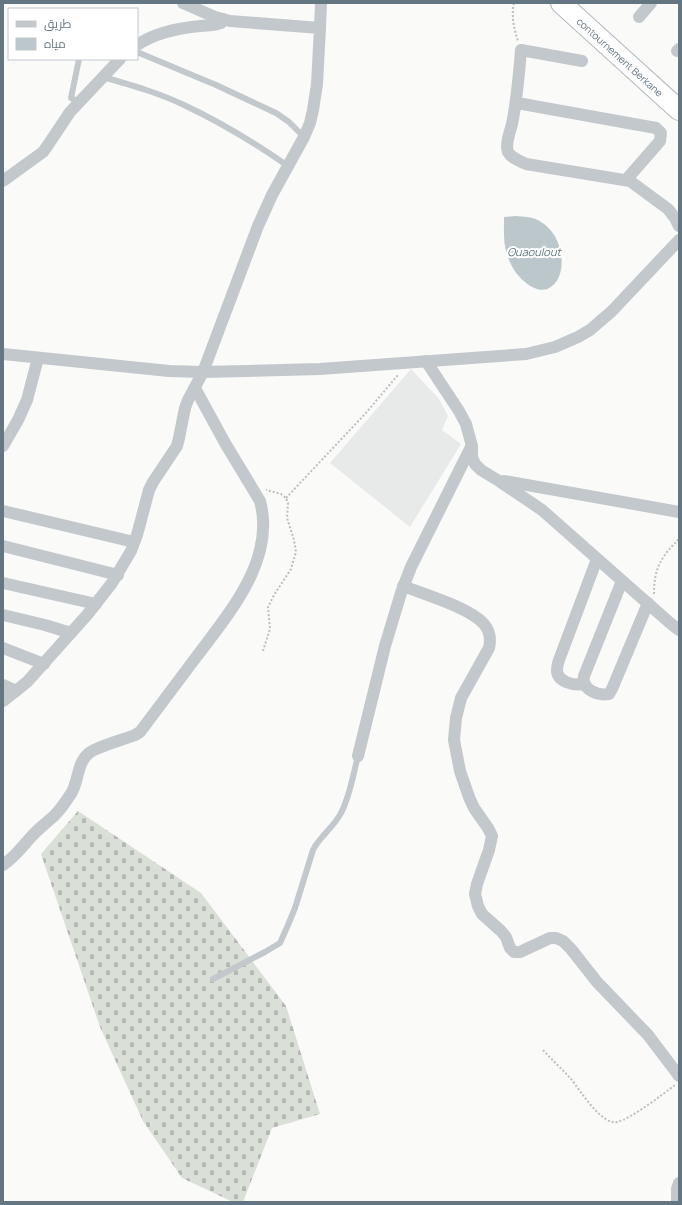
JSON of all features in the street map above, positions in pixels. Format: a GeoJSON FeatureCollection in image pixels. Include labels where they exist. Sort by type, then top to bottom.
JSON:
{"type":"FeatureCollection","features":[{"type":"Feature","properties":{"kind":"highway","name":"contournement Berkane"},"geometry":{"type":"LineString","coordinates":[[561,3],[679,110]]}},
{"type":"Feature","properties":{"kind":"highway"},"geometry":{"type":"LineString","coordinates":[[580,3],[679,92]]}},
{"type":"Feature","properties":{"kind":"street"},"geometry":{"type":"LineString","coordinates":[[183,3],[230,21],[320,28]]}},
{"type":"Feature","properties":{"kind":"street"},"geometry":{"type":"LineString","coordinates":[[3,701],[27,682],[96,604],[118,575],[131,551],[149,490],[177,446],[185,408],[204,372],[258,226],[272,195],[304,137],[310,123],[317,84],[321,3]]}},
{"type":"Feature","properties":{"kind":"street"},"geometry":{"type":"LineString","coordinates":[[639,17],[651,3]]}},
{"type":"Feature","properties":{"kind":"street"},"geometry":{"type":"LineString","coordinates":[[138,44],[155,36],[175,30],[217,25],[221,23],[223,19]]}},
{"type":"Feature","properties":{"kind":"street"},"geometry":{"type":"LineString","coordinates":[[582,61],[521,50],[516,103],[507,147],[508,152],[511,156],[526,164],[630,181],[668,209],[679,226]]}},
{"type":"Feature","properties":{"kind":"street"},"geometry":{"type":"LineString","coordinates":[[3,181],[43,152],[70,112],[119,60]]}},
{"type":"Feature","properties":{"kind":"street"},"geometry":{"type":"LineString","coordinates":[[516,103],[656,128],[661,133],[660,141],[626,180]]}},
{"type":"Feature","properties":{"kind":"street"},"geometry":{"type":"LineString","coordinates":[[3,354],[169,371],[204,372],[320,369],[526,354],[555,347],[590,330],[612,311],[679,240]]}},
{"type":"Feature","properties":{"kind":"street"},"geometry":{"type":"LineString","coordinates":[[3,446],[18,420],[27,400],[38,358]]}},
{"type":"Feature","properties":{"kind":"street"},"geometry":{"type":"LineString","coordinates":[[426,361],[466,424],[472,446],[472,457],[475,464],[481,470],[542,510],[670,624],[679,630]]}},
{"type":"Feature","properties":{"kind":"street"},"geometry":{"type":"LineString","coordinates":[[3,865],[12,859],[31,837],[62,808],[75,784],[81,764],[88,754],[140,732],[232,610],[245,587],[259,556],[263,538],[263,511],[260,500],[225,443],[195,388]]}},
{"type":"Feature","properties":{"kind":"street"},"geometry":{"type":"LineString","coordinates":[[358,756],[385,646],[403,586],[411,567],[472,446]]}},
{"type":"Feature","properties":{"kind":"street"},"geometry":{"type":"LineString","coordinates":[[499,481],[679,512]]}},
{"type":"Feature","properties":{"kind":"street"},"geometry":{"type":"LineString","coordinates":[[3,511],[134,542]]}},
{"type":"Feature","properties":{"kind":"street"},"geometry":{"type":"LineString","coordinates":[[3,546],[118,575]]}},
{"type":"Feature","properties":{"kind":"street"},"geometry":{"type":"LineString","coordinates":[[597,559],[559,660],[557,670],[558,674],[565,682],[574,685],[584,684],[595,692],[608,694],[612,689],[650,605]]}},
{"type":"Feature","properties":{"kind":"street"},"geometry":{"type":"LineString","coordinates":[[584,684],[584,676],[622,581]]}},
{"type":"Feature","properties":{"kind":"street"},"geometry":{"type":"LineString","coordinates":[[3,583],[96,604]]}},
{"type":"Feature","properties":{"kind":"street"},"geometry":{"type":"LineString","coordinates":[[403,586],[452,605],[470,614],[485,624],[491,639],[489,648],[461,698],[456,718],[454,740],[460,771],[469,797],[474,808],[492,836],[489,850],[477,884],[476,894],[478,906],[482,914],[501,931],[506,937],[510,948],[514,952],[520,952],[550,938],[556,938],[562,941],[571,949],[597,982],[648,1035],[679,1076]]}},
{"type":"Feature","properties":{"kind":"street"},"geometry":{"type":"LineString","coordinates":[[3,614],[71,633]]}},
{"type":"Feature","properties":{"kind":"street"},"geometry":{"type":"LineString","coordinates":[[3,648],[44,664]]}},
{"type":"Feature","properties":{"kind":"street"},"geometry":{"type":"LineString","coordinates":[[3,685],[16,691]]}},
{"type":"Feature","properties":{"kind":"street"},"geometry":{"type":"LineString","coordinates":[[677,1202],[677,1189],[679,1183]]}},
{"type":"Feature","properties":{"kind":"lane"},"geometry":{"type":"LineString","coordinates":[[138,52],[216,85],[276,113],[304,137]]}},
{"type":"Feature","properties":{"kind":"lane"},"geometry":{"type":"LineString","coordinates":[[79,60],[71,98],[79,102]]}},
{"type":"Feature","properties":{"kind":"lane"},"geometry":{"type":"LineString","coordinates":[[103,77],[155,93],[183,105],[211,119],[266,151],[288,166]]}},
{"type":"Feature","properties":{"kind":"lane"},"geometry":{"type":"LineString","coordinates":[[213,979],[280,943],[293,914],[313,850],[317,842],[341,814],[349,792],[358,756]]}},
{"type":"Feature","properties":{"kind":"path"},"geometry":{"type":"LineString","coordinates":[[514,3],[513,26],[521,50]]}},
{"type":"Feature","properties":{"kind":"path"},"geometry":{"type":"LineString","coordinates":[[286,498],[365,414],[408,363]]}},
{"type":"Feature","properties":{"kind":"path"},"geometry":{"type":"LineString","coordinates":[[252,485],[281,494],[286,498],[288,503],[287,518],[296,552],[292,569],[274,595],[268,607],[270,629],[263,651]]}},
{"type":"Feature","properties":{"kind":"path"},"geometry":{"type":"LineString","coordinates":[[650,605],[654,578],[657,570],[665,554],[679,539]]}},
{"type":"Feature","properties":{"kind":"path"},"geometry":{"type":"LineString","coordinates":[[543,1050],[570,1079],[594,1109],[602,1116],[613,1122],[617,1122],[630,1116],[679,1082]]}},
{"type":"Feature","properties":{"kind":"shaded area"},"geometry":{"type":"Polygon","coordinates":[[[411,369],[439,399],[448,416],[442,430],[461,444],[410,527],[330,463],[411,369]]]}},
{"type":"Feature","properties":{"kind":"green space"},"geometry":{"type":"Polygon","coordinates":[[[78,811],[201,893],[286,1006],[320,1114],[272,1128],[243,1202],[233,1202],[182,1178],[143,1121],[100,1027],[41,854],[78,811]]]}},
{"type":"Feature","properties":{"kind":"water","name":"Ouaoulout"},"geometry":{"type":"Polygon","coordinates":[[[504,217],[528,217],[538,220],[550,229],[557,240],[562,261],[561,268],[556,281],[547,289],[541,290],[530,286],[512,267],[506,252],[504,217]]]}}]}
